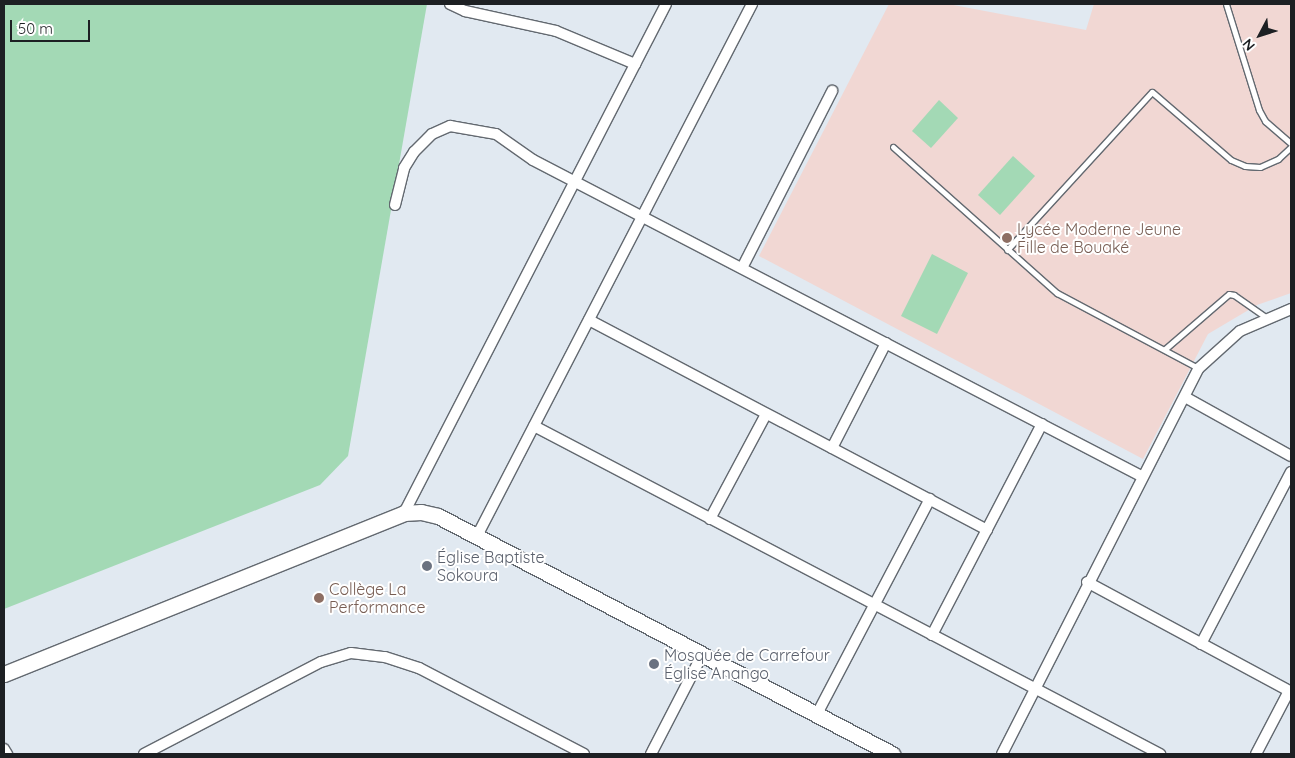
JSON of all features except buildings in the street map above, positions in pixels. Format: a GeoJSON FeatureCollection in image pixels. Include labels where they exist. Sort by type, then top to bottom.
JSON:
{"type":"FeatureCollection","features":[{"type":"Feature","properties":{"kind":"street"},"geometry":{"type":"LineString","coordinates":[[450,4],[465,11],[562,33],[635,64]]}},
{"type":"Feature","properties":{"kind":"street"},"geometry":{"type":"LineString","coordinates":[[404,513],[666,4]]}},
{"type":"Feature","properties":{"kind":"street"},"geometry":{"type":"LineString","coordinates":[[477,536],[752,4]]}},
{"type":"Feature","properties":{"kind":"street"},"geometry":{"type":"LineString","coordinates":[[742,268],[832,91]]}},
{"type":"Feature","properties":{"kind":"street"},"geometry":{"type":"LineString","coordinates":[[395,205],[404,168],[414,152],[432,134],[450,126],[496,134],[533,160],[1143,477]]}},
{"type":"Feature","properties":{"kind":"street"},"geometry":{"type":"LineString","coordinates":[[1002,754],[1087,582],[1199,368],[1240,331],[1265,318],[1291,308]]}},
{"type":"Feature","properties":{"kind":"street"},"geometry":{"type":"LineString","coordinates":[[589,320],[987,530]]}},
{"type":"Feature","properties":{"kind":"street"},"geometry":{"type":"LineString","coordinates":[[832,448],[886,343]]}},
{"type":"Feature","properties":{"kind":"street"},"geometry":{"type":"LineString","coordinates":[[1184,396],[1291,456]]}},
{"type":"Feature","properties":{"kind":"street"},"geometry":{"type":"LineString","coordinates":[[710,519],[766,414]]}},
{"type":"Feature","properties":{"kind":"street"},"geometry":{"type":"LineString","coordinates":[[932,635],[1042,424]]}},
{"type":"Feature","properties":{"kind":"street"},"geometry":{"type":"LineString","coordinates":[[534,426],[1160,754]]}},
{"type":"Feature","properties":{"kind":"street"},"geometry":{"type":"LineString","coordinates":[[1201,644],[1291,472]]}},
{"type":"Feature","properties":{"kind":"street"},"geometry":{"type":"LineString","coordinates":[[817,714],[930,499]]}},
{"type":"Feature","properties":{"kind":"street"},"geometry":{"type":"LineString","coordinates":[[4,674],[404,513],[421,512],[438,516],[477,536],[892,754]]}},
{"type":"Feature","properties":{"kind":"street"},"geometry":{"type":"LineString","coordinates":[[1087,582],[1290,691],[1256,754]]}},
{"type":"Feature","properties":{"kind":"street"},"geometry":{"type":"LineString","coordinates":[[144,754],[321,662],[351,653],[385,657],[419,668],[584,754]]}},
{"type":"Feature","properties":{"kind":"street"},"geometry":{"type":"LineString","coordinates":[[651,754],[702,655]]}},
{"type":"Feature","properties":{"kind":"street"},"geometry":{"type":"LineString","coordinates":[[4,749],[7,754]]}},
{"type":"Feature","properties":{"kind":"lane"},"geometry":{"type":"LineString","coordinates":[[1007,250],[1152,92],[1232,160],[1245,166],[1260,168],[1278,159],[1291,146],[1265,121],[1259,110],[1226,4]]}},
{"type":"Feature","properties":{"kind":"lane"},"geometry":{"type":"LineString","coordinates":[[893,147],[1057,293],[1199,368]]}},
{"type":"Feature","properties":{"kind":"lane"},"geometry":{"type":"LineString","coordinates":[[1165,349],[1229,294],[1234,295],[1265,318]]}},
{"type":"Feature","properties":{"kind":"shaded area","name":"Lycée Moderne Jeune Fille de Bouaké"},"geometry":{"type":"Polygon","coordinates":[[[889,4],[948,4],[1086,30],[1094,4],[1291,4],[1291,293],[1257,305],[1208,334],[1143,459],[759,256],[889,4]]]}},
{"type":"Feature","properties":{"kind":"green space"},"geometry":{"type":"Polygon","coordinates":[[[4,4],[427,4],[348,456],[320,485],[4,609],[4,4]]]}},
{"type":"Feature","properties":{"kind":"green space"},"geometry":{"type":"Polygon","coordinates":[[[939,100],[958,118],[931,148],[912,131],[939,100]]]}},
{"type":"Feature","properties":{"kind":"green space"},"geometry":{"type":"Polygon","coordinates":[[[1013,156],[1035,176],[1000,215],[978,195],[1013,156]]]}},
{"type":"Feature","properties":{"kind":"green space"},"geometry":{"type":"Polygon","coordinates":[[[932,254],[968,273],[937,334],[901,316],[932,254]]]}},
{"type":"Feature","properties":{"kind":"place","name":"Lycée Moderne Jeune Fille de Bouaké"},"geometry":{"type":"Point","coordinates":[1007,238]}},
{"type":"Feature","properties":{"kind":"place","name":"Église Baptiste Sokoura"},"geometry":{"type":"Point","coordinates":[427,566]}},
{"type":"Feature","properties":{"kind":"place","name":"Collège La Performance"},"geometry":{"type":"Point","coordinates":[319,598]}},
{"type":"Feature","properties":{"kind":"place","name":"Mosquée de Carrefour Église Anango"},"geometry":{"type":"Point","coordinates":[654,664]}}]}
